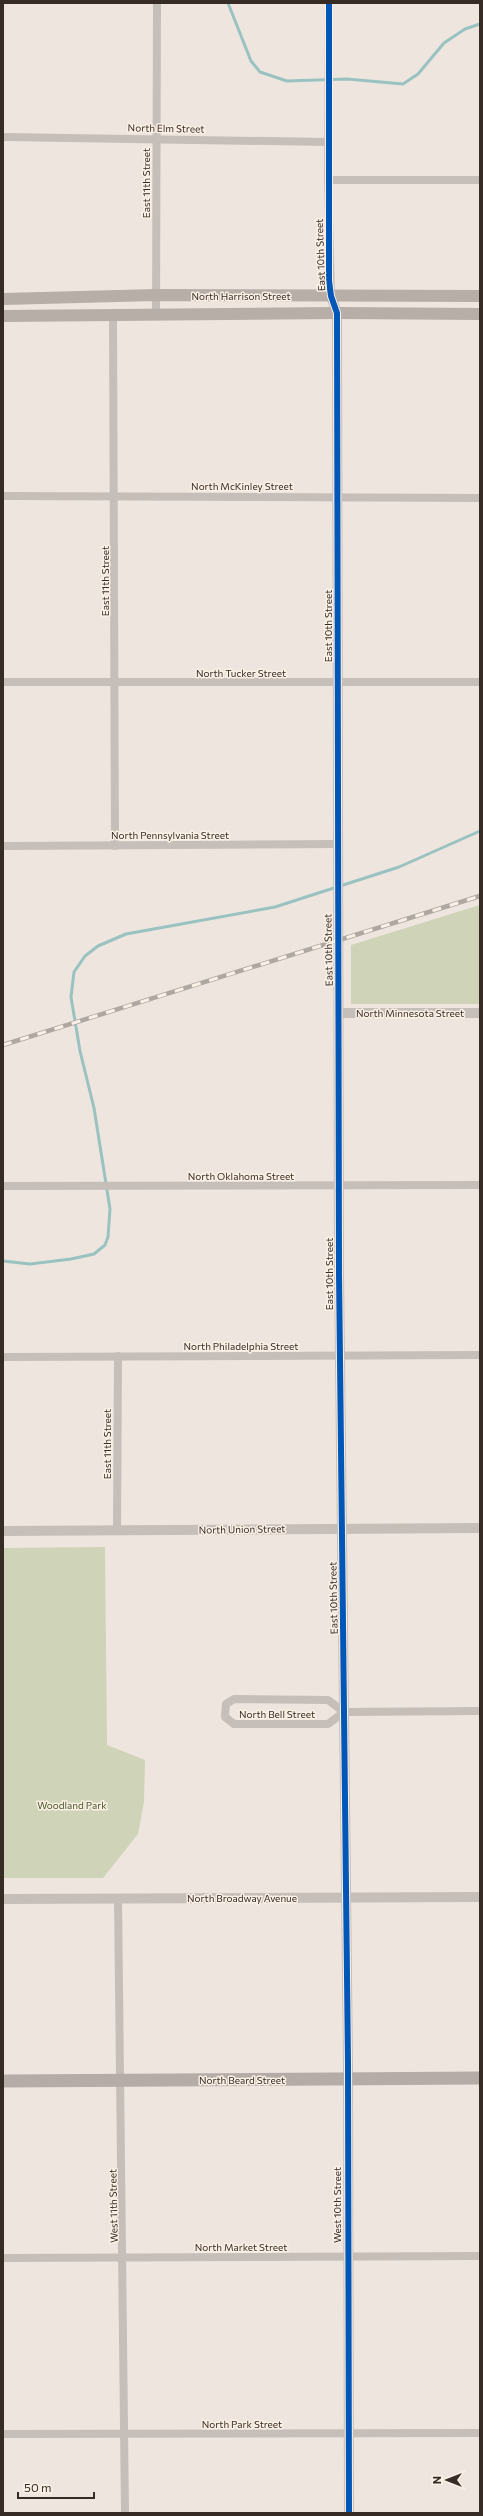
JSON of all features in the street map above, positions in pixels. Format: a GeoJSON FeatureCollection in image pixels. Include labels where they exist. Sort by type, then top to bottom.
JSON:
{"type":"FeatureCollection","features":[{"type":"Feature","properties":{"kind":"main road","name":"North Harrison Street"},"geometry":{"type":"LineString","coordinates":[[3,299],[156,295],[480,296]]}},
{"type":"Feature","properties":{"kind":"main road","name":"North Harrison Street"},"geometry":{"type":"LineString","coordinates":[[3,316],[337,313],[480,314]]}},
{"type":"Feature","properties":{"kind":"main road","name":"North Beard Street"},"geometry":{"type":"LineString","coordinates":[[3,2081],[480,2078]]}},
{"type":"Feature","properties":{"kind":"street","name":"East 11th Street"},"geometry":{"type":"LineString","coordinates":[[156,314],[157,3]]}},
{"type":"Feature","properties":{"kind":"street","name":"East 10th Street"},"geometry":{"type":"LineString","coordinates":[[329,3],[328,180],[331,296],[337,313],[339,1185],[346,1898]]}},
{"type":"Feature","properties":{"kind":"street","name":"North Elm Street"},"geometry":{"type":"LineString","coordinates":[[3,137],[156,138],[329,142]]}},
{"type":"Feature","properties":{"kind":"street"},"geometry":{"type":"LineString","coordinates":[[328,180],[480,180]]}},
{"type":"Feature","properties":{"kind":"street","name":"East 11th Street"},"geometry":{"type":"LineString","coordinates":[[113,315],[116,683],[115,846]]}},
{"type":"Feature","properties":{"kind":"street","name":"North McKinley Street"},"geometry":{"type":"LineString","coordinates":[[3,496],[337,496],[480,498]]}},
{"type":"Feature","properties":{"kind":"street","name":"North Tucker Street"},"geometry":{"type":"LineString","coordinates":[[3,682],[480,682]]}},
{"type":"Feature","properties":{"kind":"street","name":"North Pennsylvania Street"},"geometry":{"type":"LineString","coordinates":[[3,846],[338,844]]}},
{"type":"Feature","properties":{"kind":"street","name":"North Minnesota Street"},"geometry":{"type":"LineString","coordinates":[[339,1013],[480,1013]]}},
{"type":"Feature","properties":{"kind":"street","name":"North Oklahoma Street"},"geometry":{"type":"LineString","coordinates":[[3,1186],[480,1185]]}},
{"type":"Feature","properties":{"kind":"street","name":"North Philadelphia Street"},"geometry":{"type":"LineString","coordinates":[[3,1357],[480,1355]]}},
{"type":"Feature","properties":{"kind":"street","name":"East 11th Street"},"geometry":{"type":"LineString","coordinates":[[117,1531],[118,1356]]}},
{"type":"Feature","properties":{"kind":"street","name":"North Union Street"},"geometry":{"type":"LineString","coordinates":[[3,1531],[480,1528]]}},
{"type":"Feature","properties":{"kind":"street","name":"North Bell Street"},"geometry":{"type":"LineString","coordinates":[[234,1699],[328,1700],[344,1712],[328,1724],[234,1724],[225,1717],[226,1704],[234,1699]]}},
{"type":"Feature","properties":{"kind":"street"},"geometry":{"type":"LineString","coordinates":[[344,1712],[480,1711]]}},
{"type":"Feature","properties":{"kind":"street","name":"North Broadway Avenue"},"geometry":{"type":"LineString","coordinates":[[3,1899],[480,1897]]}},
{"type":"Feature","properties":{"kind":"street","name":"West 10th Street"},"geometry":{"type":"LineString","coordinates":[[346,1898],[349,2513]]}},
{"type":"Feature","properties":{"kind":"street","name":"West 11th Street"},"geometry":{"type":"LineString","coordinates":[[118,1899],[124,2258],[125,2513]]}},
{"type":"Feature","properties":{"kind":"street","name":"North Market Street"},"geometry":{"type":"LineString","coordinates":[[3,2258],[480,2256]]}},
{"type":"Feature","properties":{"kind":"street","name":"North Park Street"},"geometry":{"type":"LineString","coordinates":[[3,2434],[348,2435],[480,2432]]}},
{"type":"Feature","properties":{"kind":"green space"},"geometry":{"type":"Polygon","coordinates":[[[480,905],[480,1004],[351,1004],[351,945],[480,905]]]}},
{"type":"Feature","properties":{"kind":"green space","name":"Woodland Park"},"geometry":{"type":"Polygon","coordinates":[[[105,1547],[107,1745],[145,1760],[144,1802],[138,1834],[103,1878],[3,1878],[3,1548],[105,1547]]]}},
{"type":"Feature","properties":{"kind":"waterway"},"geometry":{"type":"LineString","coordinates":[[228,3],[251,61],[260,72],[287,81],[347,79],[403,84],[418,74],[444,43],[465,29],[480,24]]}},
{"type":"Feature","properties":{"kind":"waterway"},"geometry":{"type":"LineString","coordinates":[[3,1261],[30,1264],[71,1259],[94,1254],[105,1245],[108,1237],[110,1209],[94,1108],[80,1051],[71,997],[74,972],[85,956],[98,946],[126,934],[275,907],[399,867],[480,831]]}},
{"type":"Feature","properties":{"kind":"railway"},"geometry":{"type":"LineString","coordinates":[[3,1045],[480,896]]}},
{"type":"Feature","properties":{"kind":"cycle path"},"geometry":{"type":"LineString","coordinates":[[329,3],[329,281],[331,296],[337,313],[339,1272],[348,2064],[349,2513]]}}]}
